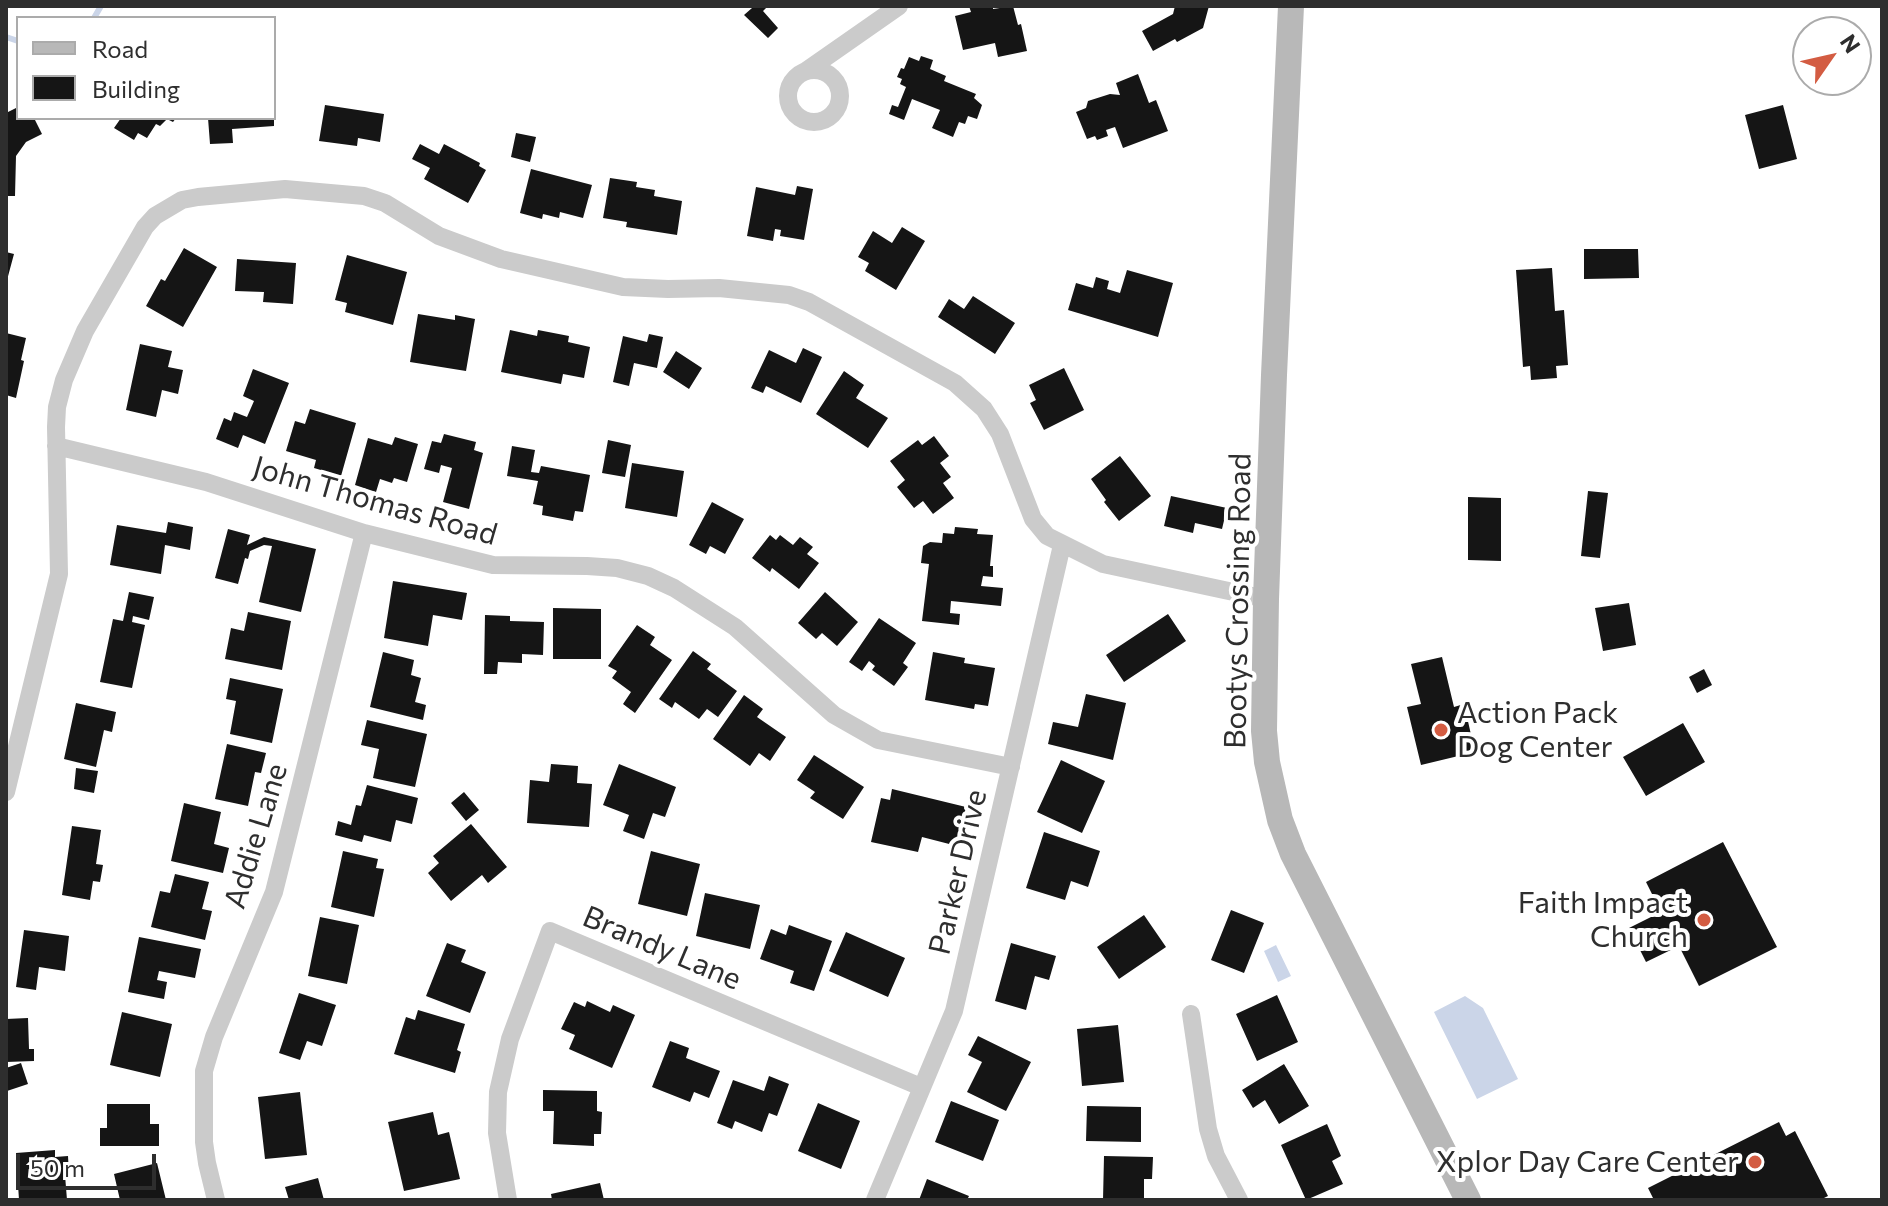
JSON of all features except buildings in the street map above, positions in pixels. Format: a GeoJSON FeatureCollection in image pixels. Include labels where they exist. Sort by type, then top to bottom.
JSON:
{"type":"FeatureCollection","features":[{"type":"Feature","properties":{"kind":"street"},"geometry":{"type":"LineString","coordinates":[[806,71],[899,6]]}},
{"type":"Feature","properties":{"kind":"street","name":"Bootys Crossing Road"},"geometry":{"type":"LineString","coordinates":[[1291,6],[1266,599],[1264,731],[1267,762],[1280,820],[1318,907],[1464,1198]]}},
{"type":"Feature","properties":{"kind":"street"},"geometry":{"type":"LineString","coordinates":[[6,792],[59,574],[57,407],[64,380],[85,331],[135,240],[155,216],[182,200],[198,197],[285,189],[349,194],[385,203],[439,236],[513,262],[623,287],[719,288],[789,295],[809,302],[955,383],[984,409],[1000,434],[1033,519],[1047,536],[1103,564],[1266,599]]}},
{"type":"Feature","properties":{"kind":"street","name":"John Thomas Road"},"geometry":{"type":"LineString","coordinates":[[56,446],[206,482],[364,533],[493,565],[617,568],[648,576],[674,588],[735,627],[834,715],[878,740],[1011,767]]}},
{"type":"Feature","properties":{"kind":"street","name":"Addie Lane"},"geometry":{"type":"LineString","coordinates":[[216,1200],[204,1142],[204,1071],[223,1012],[274,892],[364,533]]}},
{"type":"Feature","properties":{"kind":"street","name":"Parker Drive"},"geometry":{"type":"LineString","coordinates":[[875,1200],[954,1011],[1062,545]]}},
{"type":"Feature","properties":{"kind":"street","name":"Brandy Lane"},"geometry":{"type":"LineString","coordinates":[[508,1200],[497,1133],[498,1092],[510,1039],[550,931],[921,1087]]}},
{"type":"Feature","properties":{"kind":"street"},"geometry":{"type":"LineString","coordinates":[[1191,1014],[1208,1129],[1216,1156],[1239,1200]]}},
{"type":"Feature","properties":{"kind":"water"},"geometry":{"type":"Polygon","coordinates":[[[1276,945],[1291,976],[1278,982],[1264,951],[1276,945]]]}},
{"type":"Feature","properties":{"kind":"water"},"geometry":{"type":"Polygon","coordinates":[[[1465,996],[1483,1008],[1518,1079],[1477,1099],[1434,1012],[1465,996]]]}},
{"type":"Feature","properties":{"kind":"waterway"},"geometry":{"type":"LineString","coordinates":[[95,16],[101,6]]}},
{"type":"Feature","properties":{"kind":"waterway"},"geometry":{"type":"LineString","coordinates":[[6,37],[16,40]]}},
{"type":"Feature","properties":{"kind":"place","name":"Action Pack Dog Center"},"geometry":{"type":"Point","coordinates":[1441,730]}},
{"type":"Feature","properties":{"kind":"place","name":"Faith Impact Church"},"geometry":{"type":"Point","coordinates":[1704,920]}},
{"type":"Feature","properties":{"kind":"place","name":"Xplor Day Care Center"},"geometry":{"type":"Point","coordinates":[1755,1162]}}]}
